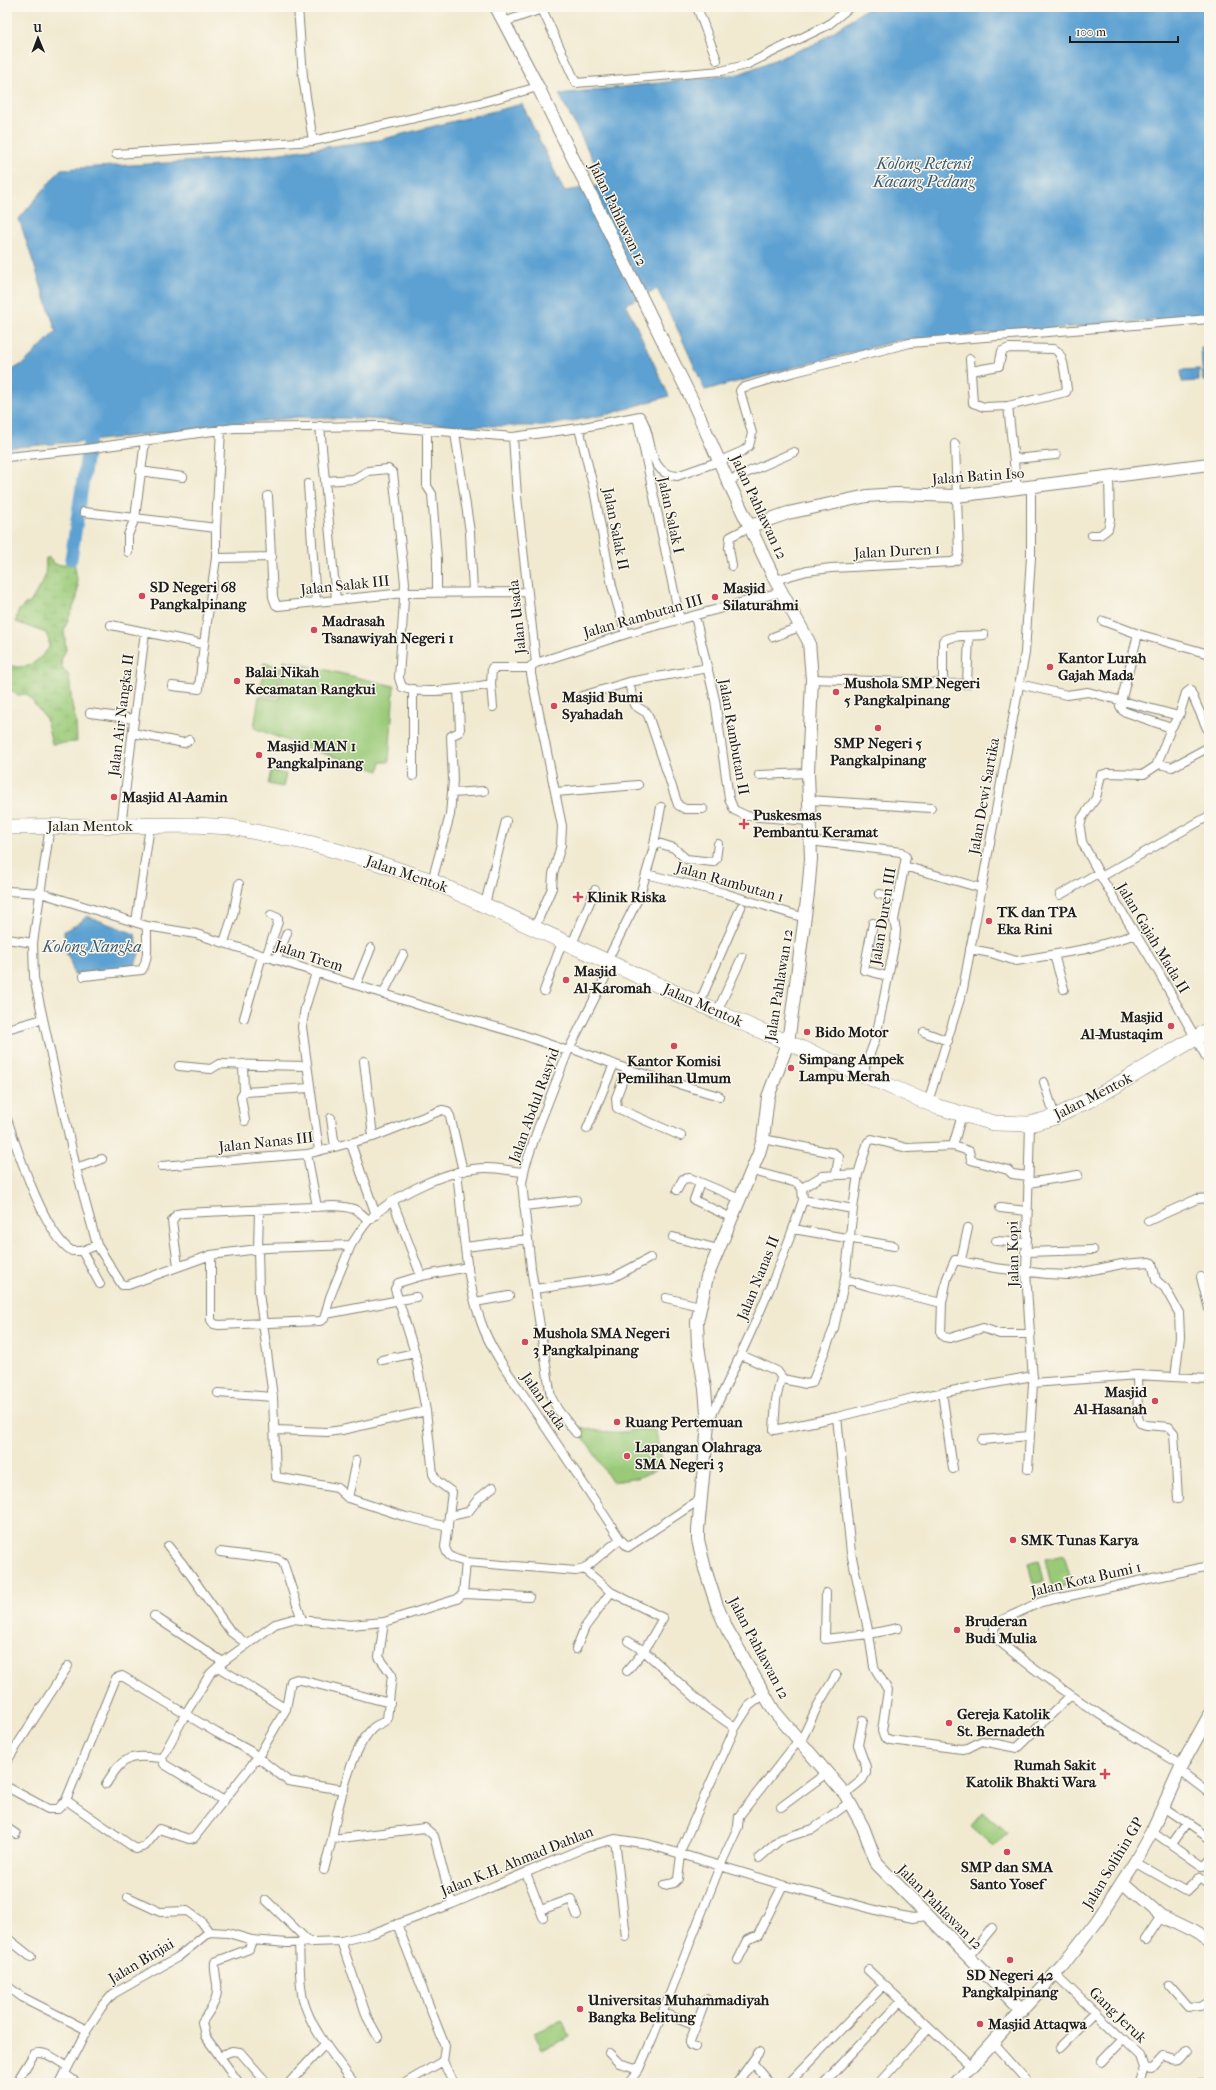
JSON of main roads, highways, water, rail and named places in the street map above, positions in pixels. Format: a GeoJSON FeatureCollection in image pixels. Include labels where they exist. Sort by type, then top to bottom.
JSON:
{"type":"FeatureCollection","features":[{"type":"Feature","properties":{"kind":"highway","name":"Jalan Mentok"},"geometry":{"type":"LineString","coordinates":[[12,827],[202,826],[232,828],[309,843],[372,861],[432,881],[485,904],[699,1004],[862,1075],[962,1115],[994,1123],[1030,1124],[1055,1117],[1103,1093],[1209,1030]]}},
{"type":"Feature","properties":{"kind":"main road","name":"Jalan Pahlawan 12"},"geometry":{"type":"LineString","coordinates":[[496,7],[538,88],[645,304],[728,481],[751,526],[775,580],[802,626],[809,642],[812,679],[808,773],[810,876],[805,918],[788,1043],[768,1097],[763,1139],[753,1171],[718,1249],[700,1306],[697,1334],[706,1389],[708,1424],[699,1500],[698,1540],[717,1606],[727,1629],[763,1694],[778,1716],[828,1772],[848,1798],[863,1826],[877,1864],[926,1916],[1022,2011]]}},
{"type":"Feature","properties":{"kind":"main road","name":"Jalan Batin Iso"},"geometry":{"type":"LineString","coordinates":[[751,526],[788,513],[867,496],[896,494],[956,496],[1017,490],[1209,464]]}},
{"type":"Feature","properties":{"kind":"main road","name":"Jalan Solihin GP"},"geometry":{"type":"LineString","coordinates":[[956,2083],[1055,1974],[1097,1921],[1135,1862],[1152,1831],[1180,1767],[1209,1716]]}},
{"type":"Feature","properties":{"kind":"main road"},"geometry":{"type":"LineString","coordinates":[[1122,1882],[1161,1916],[1192,1931],[1209,1942]]}},
{"type":"Feature","properties":{"kind":"water","name":"Kolong Retensi Kacang Pedang"},"geometry":{"type":"Polygon","coordinates":[[[869,7],[1209,7],[1209,316],[897,341],[705,390],[678,330],[657,289],[626,304],[669,396],[609,414],[545,426],[462,426],[366,419],[299,417],[99,440],[7,448],[7,373],[24,363],[56,331],[19,219],[61,169],[235,159],[379,140],[522,104],[564,191],[606,185],[559,94],[739,74],[817,43],[869,7]]]}},
{"type":"Feature","properties":{"kind":"water"},"geometry":{"type":"Polygon","coordinates":[[[1201,348],[1209,348],[1209,381],[1203,381],[1201,348]]]}},
{"type":"Feature","properties":{"kind":"water"},"geometry":{"type":"Polygon","coordinates":[[[1199,369],[1199,381],[1182,382],[1181,370],[1199,369]]]}},
{"type":"Feature","properties":{"kind":"water","name":"Kolong Nangka"},"geometry":{"type":"Polygon","coordinates":[[[87,916],[135,934],[139,954],[134,968],[74,975],[71,962],[65,951],[64,931],[78,924],[87,916]]]}},
{"type":"Feature","properties":{"kind":"waterway"},"geometry":{"type":"LineString","coordinates":[[71,559],[89,441]]}},
{"type":"Feature","properties":{"kind":"place","name":"SD Negeri 68 Pangkalpinang"},"geometry":{"type":"Point","coordinates":[142,596]}},
{"type":"Feature","properties":{"kind":"place","name":"Masjid Silaturahmi"},"geometry":{"type":"Point","coordinates":[715,597]}},
{"type":"Feature","properties":{"kind":"place","name":"Madrasah Tsanawiyah Negeri 1"},"geometry":{"type":"Point","coordinates":[314,630]}},
{"type":"Feature","properties":{"kind":"place","name":"Kantor Lurah Gajah Mada"},"geometry":{"type":"Point","coordinates":[1050,667]}},
{"type":"Feature","properties":{"kind":"place","name":"Balai Nikah Kecamatan Rangkui"},"geometry":{"type":"Point","coordinates":[237,681]}},
{"type":"Feature","properties":{"kind":"place","name":"Mushola SMP Negeri 5 Pangkalpinang"},"geometry":{"type":"Point","coordinates":[836,692]}},
{"type":"Feature","properties":{"kind":"place","name":"Masjid Bumi Syahadah"},"geometry":{"type":"Point","coordinates":[554,706]}},
{"type":"Feature","properties":{"kind":"place","name":"SMP Negeri 5 Pangkalpinang"},"geometry":{"type":"Point","coordinates":[878,728]}},
{"type":"Feature","properties":{"kind":"place","name":"Masjid MAN 1 Pangkalpinang"},"geometry":{"type":"Point","coordinates":[259,755]}},
{"type":"Feature","properties":{"kind":"place","name":"Masjid Al-Aamin"},"geometry":{"type":"Point","coordinates":[114,797]}},
{"type":"Feature","properties":{"kind":"place","name":"Puskesmas Pembantu Keramat"},"geometry":{"type":"Point","coordinates":[744,824]}},
{"type":"Feature","properties":{"kind":"place","name":"Klinik Riska"},"geometry":{"type":"Point","coordinates":[578,897]}},
{"type":"Feature","properties":{"kind":"place","name":"TK dan TPA Eka Rini"},"geometry":{"type":"Point","coordinates":[989,921]}},
{"type":"Feature","properties":{"kind":"place","name":"Masjid Al-Karomah"},"geometry":{"type":"Point","coordinates":[566,980]}},
{"type":"Feature","properties":{"kind":"place","name":"Masjid Al-Mustaqim"},"geometry":{"type":"Point","coordinates":[1171,1026]}},
{"type":"Feature","properties":{"kind":"place","name":"Bido Motor"},"geometry":{"type":"Point","coordinates":[807,1032]}},
{"type":"Feature","properties":{"kind":"place","name":"Kantor Komisi Pemilihan Umum"},"geometry":{"type":"Point","coordinates":[674,1046]}},
{"type":"Feature","properties":{"kind":"place","name":"Simpang Ampek Lampu Merah"},"geometry":{"type":"Point","coordinates":[791,1068]}},
{"type":"Feature","properties":{"kind":"place","name":"Mushola SMA Negeri 3 Pangkalpinang"},"geometry":{"type":"Point","coordinates":[525,1342]}},
{"type":"Feature","properties":{"kind":"place","name":"Masjid Al-Hasanah"},"geometry":{"type":"Point","coordinates":[1155,1401]}},
{"type":"Feature","properties":{"kind":"place","name":"Ruang Pertemuan"},"geometry":{"type":"Point","coordinates":[617,1422]}},
{"type":"Feature","properties":{"kind":"place","name":"Lapangan Olahraga SMA Negeri 3"},"geometry":{"type":"Point","coordinates":[627,1456]}},
{"type":"Feature","properties":{"kind":"place","name":"SMK Tunas Karya"},"geometry":{"type":"Point","coordinates":[1013,1540]}},
{"type":"Feature","properties":{"kind":"place","name":"Bruderan Budi Mulia"},"geometry":{"type":"Point","coordinates":[957,1630]}},
{"type":"Feature","properties":{"kind":"place","name":"Gereja Katolik St. Bernadeth"},"geometry":{"type":"Point","coordinates":[949,1723]}},
{"type":"Feature","properties":{"kind":"place","name":"Rumah Sakit Katolik Bhakti Wara"},"geometry":{"type":"Point","coordinates":[1105,1774]}},
{"type":"Feature","properties":{"kind":"place","name":"SMP dan SMA Santo Yosef"},"geometry":{"type":"Point","coordinates":[1007,1852]}},
{"type":"Feature","properties":{"kind":"place","name":"SD Negeri 42 Pangkalpinang"},"geometry":{"type":"Point","coordinates":[1010,1960]}},
{"type":"Feature","properties":{"kind":"place","name":"Universitas Muhammadiyah Bangka Belitung"},"geometry":{"type":"Point","coordinates":[580,2009]}},
{"type":"Feature","properties":{"kind":"place","name":"Masjid Attaqwa"},"geometry":{"type":"Point","coordinates":[980,2024]}}]}
